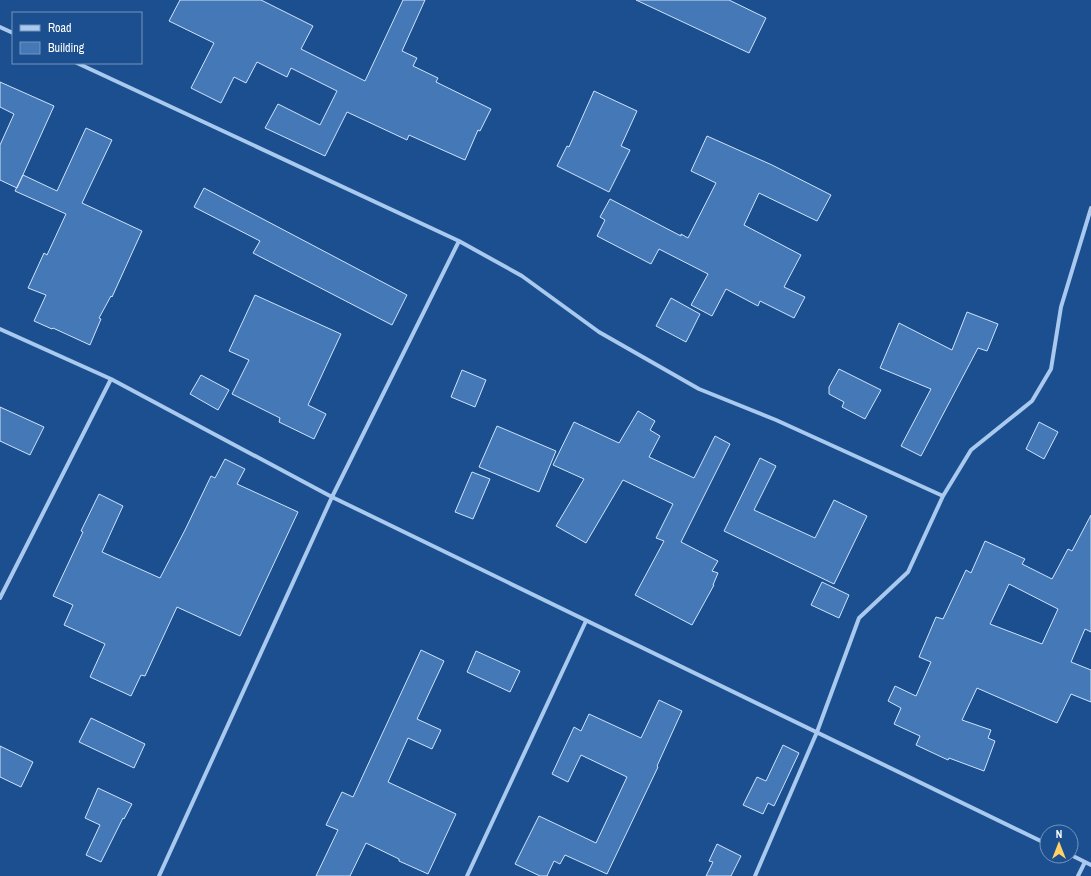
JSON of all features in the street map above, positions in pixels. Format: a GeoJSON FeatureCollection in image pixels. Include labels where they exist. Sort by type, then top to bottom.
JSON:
{"type":"FeatureCollection","features":[{"type":"Feature","properties":{"kind":"street"},"geometry":{"type":"LineString","coordinates":[[0,27],[12,33]]}},
{"type":"Feature","properties":{"kind":"street"},"geometry":{"type":"LineString","coordinates":[[79,64],[459,241],[522,276],[599,332],[699,389],[776,420],[943,496]]}},
{"type":"Feature","properties":{"kind":"street"},"geometry":{"type":"LineString","coordinates":[[755,876],[818,732],[859,618],[908,572],[943,496],[971,450],[1032,401],[1051,368],[1061,307],[1091,208]]}},
{"type":"Feature","properties":{"kind":"street"},"geometry":{"type":"LineString","coordinates":[[159,876],[332,498],[459,241]]}},
{"type":"Feature","properties":{"kind":"street"},"geometry":{"type":"LineString","coordinates":[[0,329],[111,379],[332,498],[1039,840]]}},
{"type":"Feature","properties":{"kind":"street"},"geometry":{"type":"LineString","coordinates":[[0,598],[111,379]]}},
{"type":"Feature","properties":{"kind":"street"},"geometry":{"type":"LineString","coordinates":[[467,876],[586,620]]}},
{"type":"Feature","properties":{"kind":"street"},"geometry":{"type":"LineString","coordinates":[[1079,859],[1091,865]]}},
{"type":"Feature","properties":{"kind":"street"},"geometry":{"type":"LineString","coordinates":[[1078,876],[1085,862]]}},
{"type":"Feature","properties":{"kind":"building"},"geometry":{"type":"Polygon","coordinates":[[[180,0],[261,0],[313,26],[301,49],[365,81],[403,0],[425,0],[402,51],[417,58],[413,66],[438,78],[436,82],[491,109],[480,131],[478,130],[465,160],[409,135],[407,140],[347,112],[325,156],[265,128],[278,104],[320,125],[337,91],[291,68],[287,77],[257,62],[246,83],[234,77],[221,103],[191,88],[214,43],[169,21],[180,0]]]}},
{"type":"Feature","properties":{"kind":"building"},"geometry":{"type":"Polygon","coordinates":[[[636,0],[729,0],[766,18],[749,53],[636,0]]]}},
{"type":"Feature","properties":{"kind":"building"},"geometry":{"type":"Polygon","coordinates":[[[0,82],[54,106],[17,188],[0,180],[0,145],[14,114],[0,107],[0,82]]]}},
{"type":"Feature","properties":{"kind":"building"},"geometry":{"type":"Polygon","coordinates":[[[594,91],[637,111],[621,146],[630,150],[609,192],[557,166],[567,146],[569,147],[594,91]]]}},
{"type":"Feature","properties":{"kind":"building"},"geometry":{"type":"Polygon","coordinates":[[[86,128],[112,140],[82,203],[142,231],[112,297],[111,296],[99,318],[101,319],[90,345],[34,321],[46,295],[28,288],[44,253],[47,255],[66,214],[15,191],[23,175],[57,191],[86,128]]]}},
{"type":"Feature","properties":{"kind":"building"},"geometry":{"type":"Polygon","coordinates":[[[707,136],[772,165],[831,195],[817,221],[759,193],[744,225],[801,255],[784,287],[805,297],[794,318],[760,301],[758,306],[726,289],[712,316],[691,305],[708,274],[659,249],[651,264],[597,236],[605,220],[600,217],[610,199],[681,236],[681,234],[688,238],[716,183],[691,171],[707,136]]]}},
{"type":"Feature","properties":{"kind":"building"},"geometry":{"type":"Polygon","coordinates":[[[204,188],[407,295],[392,325],[253,253],[260,241],[194,207],[204,188]]]}},
{"type":"Feature","properties":{"kind":"building"},"geometry":{"type":"Polygon","coordinates":[[[255,295],[341,334],[308,405],[326,414],[314,439],[279,422],[280,418],[232,394],[249,360],[229,351],[255,295]]]}},
{"type":"Feature","properties":{"kind":"building"},"geometry":{"type":"Polygon","coordinates":[[[671,298],[700,314],[686,342],[656,326],[671,298]]]}},
{"type":"Feature","properties":{"kind":"building"},"geometry":{"type":"Polygon","coordinates":[[[967,312],[998,324],[987,351],[978,348],[921,456],[901,446],[931,389],[880,368],[899,323],[952,350],[967,312]]]}},
{"type":"Feature","properties":{"kind":"building"},"geometry":{"type":"Polygon","coordinates":[[[839,369],[881,390],[865,419],[842,407],[844,402],[829,394],[829,387],[839,369]]]}},
{"type":"Feature","properties":{"kind":"building"},"geometry":{"type":"Polygon","coordinates":[[[462,370],[486,380],[475,407],[451,397],[462,370]]]}},
{"type":"Feature","properties":{"kind":"building"},"geometry":{"type":"Polygon","coordinates":[[[201,375],[229,390],[218,410],[190,394],[201,375]]]}},
{"type":"Feature","properties":{"kind":"building"},"geometry":{"type":"Polygon","coordinates":[[[0,407],[44,427],[30,455],[0,441],[0,407]]]}},
{"type":"Feature","properties":{"kind":"building"},"geometry":{"type":"Polygon","coordinates":[[[638,411],[655,421],[650,430],[660,436],[649,457],[694,478],[715,436],[730,444],[681,542],[718,561],[712,571],[718,573],[714,585],[692,625],[635,595],[664,541],[656,538],[673,504],[623,480],[586,543],[556,526],[584,479],[553,465],[574,422],[619,443],[638,411]]]}},
{"type":"Feature","properties":{"kind":"building"},"geometry":{"type":"Polygon","coordinates":[[[1039,422],[1058,432],[1044,459],[1026,449],[1039,422]]]}},
{"type":"Feature","properties":{"kind":"building"},"geometry":{"type":"Polygon","coordinates":[[[497,426],[556,451],[539,492],[479,467],[497,426]]]}},
{"type":"Feature","properties":{"kind":"building"},"geometry":{"type":"Polygon","coordinates":[[[760,458],[776,466],[754,510],[815,538],[834,500],[867,516],[834,584],[724,531],[760,458]]]}},
{"type":"Feature","properties":{"kind":"building"},"geometry":{"type":"Polygon","coordinates":[[[225,459],[245,469],[237,484],[298,512],[240,636],[177,607],[145,676],[141,675],[131,696],[90,677],[105,644],[64,625],[73,605],[53,596],[99,494],[123,506],[102,552],[160,578],[211,476],[215,478],[225,459]]]}},
{"type":"Feature","properties":{"kind":"building"},"geometry":{"type":"Polygon","coordinates":[[[472,472],[490,479],[473,519],[455,512],[472,472]]]}},
{"type":"Feature","properties":{"kind":"building"},"geometry":{"type":"Polygon","coordinates":[[[1091,515],[1091,632],[1085,629],[1071,662],[1091,670],[1091,702],[1071,694],[1057,723],[977,688],[962,720],[991,730],[988,738],[995,741],[984,771],[949,758],[948,760],[916,745],[920,736],[894,724],[901,708],[888,701],[895,686],[916,696],[931,662],[919,657],[936,617],[943,619],[966,570],[971,573],[985,541],[1025,559],[1022,564],[1052,579],[1068,549],[1072,551],[1091,515]],[[1009,584],[990,624],[1042,644],[1058,609],[1009,584]]]}},
{"type":"Feature","properties":{"kind":"building"},"geometry":{"type":"Polygon","coordinates":[[[822,582],[849,595],[839,618],[811,605],[822,582]]]}},
{"type":"Feature","properties":{"kind":"building"},"geometry":{"type":"Polygon","coordinates":[[[421,650],[444,661],[417,719],[441,730],[432,749],[408,738],[388,782],[456,814],[428,874],[399,861],[399,859],[366,843],[350,876],[316,876],[338,830],[326,825],[342,792],[353,797],[421,650]]]}},
{"type":"Feature","properties":{"kind":"building"},"geometry":{"type":"Polygon","coordinates":[[[476,651],[520,671],[510,692],[467,672],[476,651]]]}},
{"type":"Feature","properties":{"kind":"building"},"geometry":{"type":"Polygon","coordinates":[[[659,700],[682,711],[657,766],[658,767],[607,874],[565,855],[560,864],[554,861],[547,876],[540,876],[515,864],[539,816],[596,843],[627,777],[581,755],[568,782],[552,774],[574,727],[581,731],[589,714],[641,738],[659,700]]]}},
{"type":"Feature","properties":{"kind":"building"},"geometry":{"type":"Polygon","coordinates":[[[91,718],[145,744],[134,768],[79,742],[91,718]]]}},
{"type":"Feature","properties":{"kind":"building"},"geometry":{"type":"Polygon","coordinates":[[[783,745],[799,753],[774,806],[768,803],[763,814],[743,805],[757,777],[766,781],[783,745]]]}},
{"type":"Feature","properties":{"kind":"building"},"geometry":{"type":"Polygon","coordinates":[[[0,746],[33,762],[21,787],[0,777],[0,746]]]}},
{"type":"Feature","properties":{"kind":"building"},"geometry":{"type":"Polygon","coordinates":[[[98,788],[132,804],[124,819],[123,818],[101,862],[86,855],[100,825],[85,818],[98,788]]]}},
{"type":"Feature","properties":{"kind":"building"},"geometry":{"type":"Polygon","coordinates":[[[717,844],[741,856],[731,876],[706,876],[713,862],[709,861],[717,844]]]}}]}
